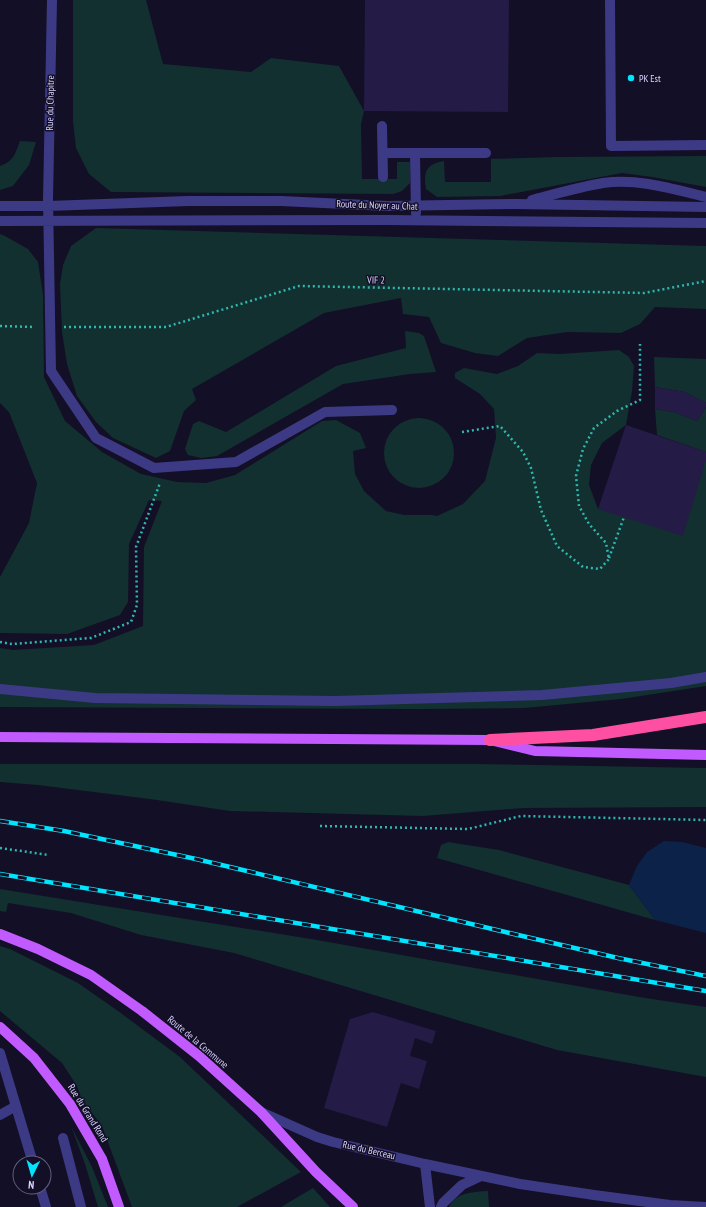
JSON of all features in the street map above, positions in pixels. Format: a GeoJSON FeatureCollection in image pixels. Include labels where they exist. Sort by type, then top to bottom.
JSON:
{"type":"FeatureCollection","features":[{"type":"Feature","properties":{"kind":"highway"},"geometry":{"type":"LineString","coordinates":[[490,740],[593,735],[706,717]]}},
{"type":"Feature","properties":{"kind":"main road"},"geometry":{"type":"LineString","coordinates":[[0,737],[490,740],[535,752],[706,755]]}},
{"type":"Feature","properties":{"kind":"main road","name":"Route de la Commune"},"geometry":{"type":"LineString","coordinates":[[0,934],[38,949],[91,975],[142,1011],[199,1056],[261,1112],[316,1172],[353,1207]]}},
{"type":"Feature","properties":{"kind":"main road","name":"Rue du Grand Rond"},"geometry":{"type":"LineString","coordinates":[[0,1027],[34,1058],[70,1104],[102,1159],[119,1207]]}},
{"type":"Feature","properties":{"kind":"street","name":"Rue du Chapitre"},"geometry":{"type":"LineString","coordinates":[[48,206],[52,0]]}},
{"type":"Feature","properties":{"kind":"street"},"geometry":{"type":"LineString","coordinates":[[610,0],[611,146],[706,145]]}},
{"type":"Feature","properties":{"kind":"street"},"geometry":{"type":"LineString","coordinates":[[382,126],[382,177]]}},
{"type":"Feature","properties":{"kind":"street"},"geometry":{"type":"LineString","coordinates":[[382,153],[486,153]]}},
{"type":"Feature","properties":{"kind":"street"},"geometry":{"type":"LineString","coordinates":[[415,153],[415,221]]}},
{"type":"Feature","properties":{"kind":"street"},"geometry":{"type":"LineString","coordinates":[[516,204],[604,183],[626,182],[651,183],[706,197]]}},
{"type":"Feature","properties":{"kind":"street","name":"Route du Noyer au Chat"},"geometry":{"type":"LineString","coordinates":[[0,206],[265,201],[387,206],[516,204],[706,207]]}},
{"type":"Feature","properties":{"kind":"street"},"geometry":{"type":"LineString","coordinates":[[48,206],[51,371],[96,438],[154,468],[236,462],[325,412],[392,410]]}},
{"type":"Feature","properties":{"kind":"street","name":"Route du Noyer au Chat"},"geometry":{"type":"LineString","coordinates":[[0,221],[706,223]]}},
{"type":"Feature","properties":{"kind":"street"},"geometry":{"type":"LineString","coordinates":[[0,689],[96,698],[335,701],[542,695],[671,683],[706,676]]}},
{"type":"Feature","properties":{"kind":"street"},"geometry":{"type":"LineString","coordinates":[[0,1053],[31,1155]]}},
{"type":"Feature","properties":{"kind":"street"},"geometry":{"type":"LineString","coordinates":[[0,1115],[16,1106]]}},
{"type":"Feature","properties":{"kind":"street","name":"Rue du Berceau"},"geometry":{"type":"LineString","coordinates":[[261,1112],[317,1137],[333,1142],[481,1176],[520,1184],[594,1195],[670,1205],[706,1207]]}},
{"type":"Feature","properties":{"kind":"street"},"geometry":{"type":"LineString","coordinates":[[63,1138],[81,1207]]}},
{"type":"Feature","properties":{"kind":"street"},"geometry":{"type":"LineString","coordinates":[[425,1164],[430,1207]]}},
{"type":"Feature","properties":{"kind":"street"},"geometry":{"type":"LineString","coordinates":[[441,1207],[443,1203],[462,1185],[481,1176]]}},
{"type":"Feature","properties":{"kind":"street"},"geometry":{"type":"LineString","coordinates":[[42,1195],[46,1207]]}},
{"type":"Feature","properties":{"kind":"path","name":"VIF 2"},"geometry":{"type":"LineString","coordinates":[[0,326],[166,327],[299,286],[644,293],[706,281]]}},
{"type":"Feature","properties":{"kind":"path"},"geometry":{"type":"LineString","coordinates":[[609,559],[606,543],[589,524],[579,506],[576,476],[583,449],[594,428],[617,411],[640,400],[640,344]]}},
{"type":"Feature","properties":{"kind":"path"},"geometry":{"type":"LineString","coordinates":[[462,432],[500,426],[523,452],[531,468],[541,510],[557,546],[583,567],[600,569],[609,559],[624,517]]}},
{"type":"Feature","properties":{"kind":"path"},"geometry":{"type":"LineString","coordinates":[[0,642],[12,644],[91,638],[132,622],[137,605],[136,547],[166,467]]}},
{"type":"Feature","properties":{"kind":"path"},"geometry":{"type":"LineString","coordinates":[[320,826],[468,829],[521,816],[706,820]]}},
{"type":"Feature","properties":{"kind":"path"},"geometry":{"type":"LineString","coordinates":[[0,848],[49,855]]}},
{"type":"Feature","properties":{"kind":"green space"},"geometry":{"type":"Polygon","coordinates":[[[73,0],[146,0],[163,64],[251,72],[271,58],[339,66],[364,111],[361,124],[362,179],[397,179],[397,162],[410,162],[410,183],[402,191],[393,194],[111,192],[89,174],[76,148],[73,122],[73,0]]]}},
{"type":"Feature","properties":{"kind":"green space"},"geometry":{"type":"Polygon","coordinates":[[[20,141],[36,142],[29,165],[13,186],[0,190],[0,166],[11,159],[20,141]]]}},
{"type":"Feature","properties":{"kind":"green space"},"geometry":{"type":"Polygon","coordinates":[[[706,156],[706,187],[622,173],[500,196],[437,197],[426,189],[425,183],[427,170],[433,164],[444,161],[445,182],[491,182],[491,159],[706,156]]]}},
{"type":"Feature","properties":{"kind":"green space"},"geometry":{"type":"Polygon","coordinates":[[[96,228],[706,246],[706,309],[655,307],[640,324],[621,333],[567,332],[527,338],[498,356],[475,353],[441,343],[429,317],[403,314],[401,298],[324,313],[192,389],[196,400],[184,411],[170,451],[156,458],[113,438],[96,422],[77,396],[67,364],[62,332],[60,284],[63,265],[71,246],[96,228]]]}},
{"type":"Feature","properties":{"kind":"green space"},"geometry":{"type":"Polygon","coordinates":[[[0,234],[28,249],[38,262],[43,294],[44,377],[65,421],[102,452],[141,474],[177,482],[206,483],[235,475],[322,421],[336,420],[360,433],[366,448],[353,451],[355,474],[364,491],[386,511],[404,515],[437,516],[463,504],[485,481],[496,438],[494,409],[480,394],[455,378],[455,373],[464,368],[497,374],[518,366],[537,353],[559,354],[619,350],[629,357],[634,366],[632,391],[626,425],[602,443],[591,465],[589,485],[598,509],[706,460],[706,686],[621,699],[524,708],[0,707],[0,648],[13,650],[94,645],[143,626],[144,547],[162,501],[149,500],[129,544],[128,602],[120,615],[67,634],[0,633],[0,577],[29,523],[37,483],[9,412],[0,403],[0,234]]]}},
{"type":"Feature","properties":{"kind":"green space"},"geometry":{"type":"Polygon","coordinates":[[[405,331],[419,333],[424,336],[436,372],[410,374],[343,384],[217,456],[201,458],[188,455],[185,449],[193,424],[199,421],[226,432],[336,366],[406,348],[405,331]]]}},
{"type":"Feature","properties":{"kind":"green space"},"geometry":{"type":"Polygon","coordinates":[[[654,357],[706,359],[706,403],[685,392],[655,387],[654,357]]]}},
{"type":"Feature","properties":{"kind":"green space"},"geometry":{"type":"Polygon","coordinates":[[[706,407],[706,452],[657,435],[655,409],[674,412],[697,421],[706,407]]]}},
{"type":"Feature","properties":{"kind":"green space"},"geometry":{"type":"Polygon","coordinates":[[[412,418],[426,418],[439,423],[449,433],[454,446],[454,460],[449,473],[439,483],[426,488],[412,488],[399,483],[389,473],[384,460],[384,446],[389,433],[399,423],[412,418]]]}},
{"type":"Feature","properties":{"kind":"green space"},"geometry":{"type":"Polygon","coordinates":[[[0,764],[474,764],[706,768],[706,807],[524,808],[423,816],[230,811],[150,799],[38,785],[0,782],[0,764]]]}},
{"type":"Feature","properties":{"kind":"green space"},"geometry":{"type":"Polygon","coordinates":[[[448,842],[499,850],[629,885],[655,920],[437,858],[441,845],[448,842]]]}},
{"type":"Feature","properties":{"kind":"green space"},"geometry":{"type":"Polygon","coordinates":[[[0,889],[317,940],[645,998],[706,1007],[706,1077],[557,1050],[234,953],[141,935],[71,913],[8,903],[6,912],[0,911],[0,889]]]}},
{"type":"Feature","properties":{"kind":"green space"},"geometry":{"type":"Polygon","coordinates":[[[0,946],[10,949],[78,983],[180,1057],[301,1172],[237,1207],[132,1207],[102,1126],[82,1100],[77,1086],[62,1063],[0,1011],[0,946]]]}},
{"type":"Feature","properties":{"kind":"green space"},"geometry":{"type":"Polygon","coordinates":[[[71,1126],[92,1167],[108,1207],[98,1207],[85,1164],[71,1126]]]}},
{"type":"Feature","properties":{"kind":"green space"},"geometry":{"type":"Polygon","coordinates":[[[313,1188],[330,1207],[281,1207],[313,1188]]]}},
{"type":"Feature","properties":{"kind":"green space"},"geometry":{"type":"Polygon","coordinates":[[[488,1191],[489,1207],[449,1207],[456,1198],[466,1194],[488,1191]]]}},
{"type":"Feature","properties":{"kind":"water"},"geometry":{"type":"Polygon","coordinates":[[[664,841],[682,842],[706,848],[706,933],[655,920],[629,885],[637,866],[647,852],[664,841]]]}},
{"type":"Feature","properties":{"kind":"building"},"geometry":{"type":"Polygon","coordinates":[[[365,0],[509,0],[508,112],[364,111],[365,0]]]}},
{"type":"Feature","properties":{"kind":"building"},"geometry":{"type":"Polygon","coordinates":[[[655,387],[685,392],[706,403],[706,407],[697,421],[674,412],[655,409],[655,387]]]}},
{"type":"Feature","properties":{"kind":"building"},"geometry":{"type":"Polygon","coordinates":[[[626,425],[706,452],[706,460],[683,536],[598,509],[626,425]]]}},
{"type":"Feature","properties":{"kind":"building"},"geometry":{"type":"Polygon","coordinates":[[[373,1012],[436,1031],[432,1044],[415,1038],[410,1056],[427,1061],[419,1089],[401,1083],[387,1127],[324,1108],[350,1019],[373,1012]]]}},
{"type":"Feature","properties":{"kind":"railway"},"geometry":{"type":"LineString","coordinates":[[0,821],[64,831],[196,859],[618,958],[706,976]]}},
{"type":"Feature","properties":{"kind":"railway"},"geometry":{"type":"LineString","coordinates":[[0,874],[706,991]]}},
{"type":"Feature","properties":{"kind":"place","name":"PK Est"},"geometry":{"type":"Point","coordinates":[631,78]}}]}
